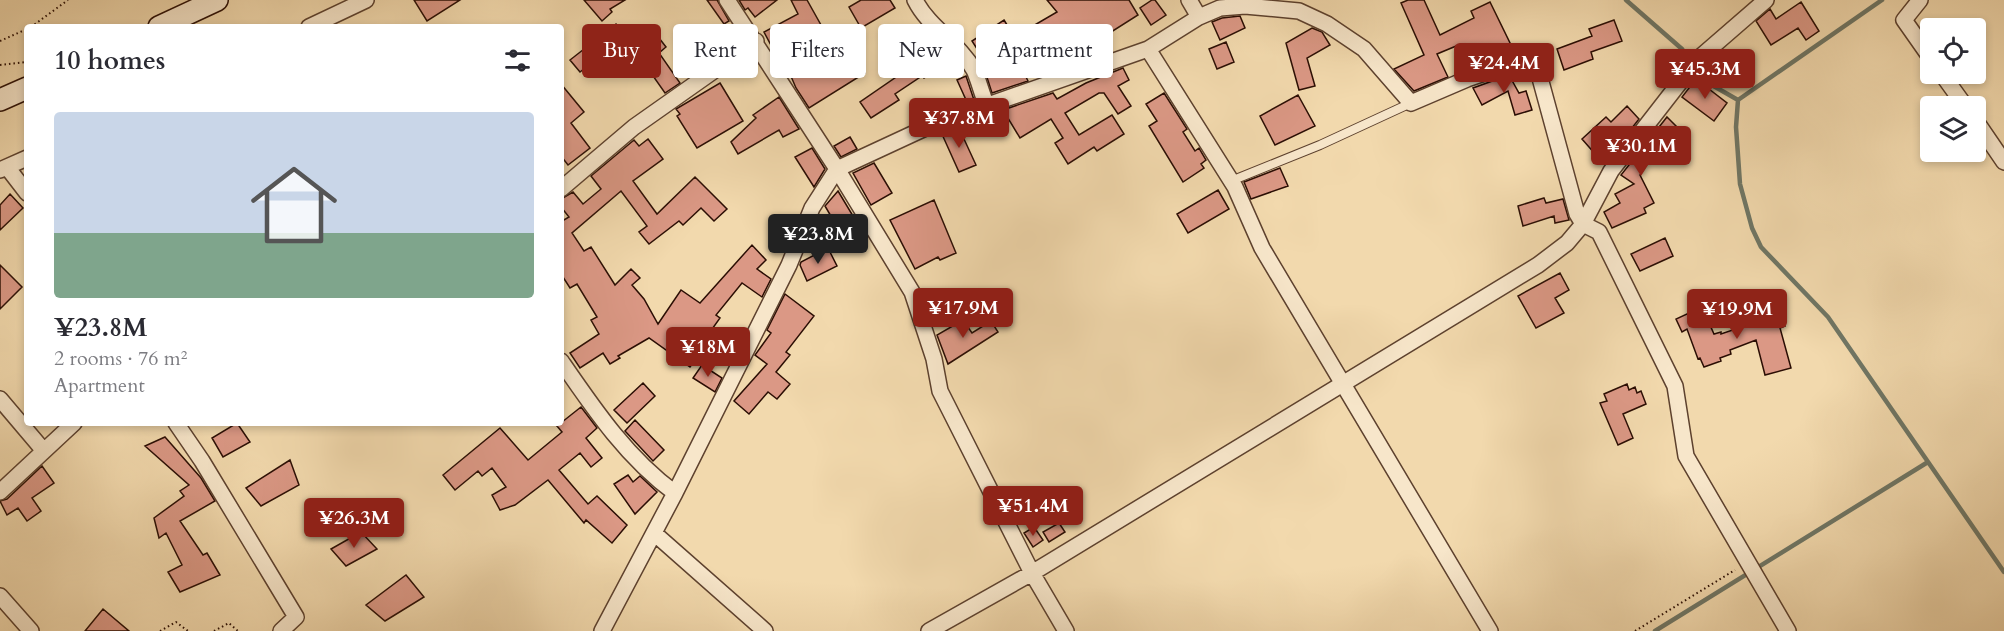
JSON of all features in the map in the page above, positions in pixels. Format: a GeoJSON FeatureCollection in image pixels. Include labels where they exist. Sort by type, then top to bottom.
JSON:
{"type":"FeatureCollection","features":[{"type":"Feature","properties":{"kind":"main road"},"geometry":{"type":"LineString","coordinates":[[165,24],[217,0]]}},
{"type":"Feature","properties":{"kind":"main road"},"geometry":{"type":"LineString","coordinates":[[0,100],[24,89]]}},
{"type":"Feature","properties":{"kind":"street"},"geometry":{"type":"LineString","coordinates":[[315,24],[366,0]]}},
{"type":"Feature","properties":{"kind":"street"},"geometry":{"type":"LineString","coordinates":[[727,0],[744,24]]}},
{"type":"Feature","properties":{"kind":"street"},"geometry":{"type":"LineString","coordinates":[[915,0],[923,15],[960,52],[974,70],[987,106]]}},
{"type":"Feature","properties":{"kind":"street"},"geometry":{"type":"LineString","coordinates":[[1189,0],[1199,17]]}},
{"type":"Feature","properties":{"kind":"street"},"geometry":{"type":"LineString","coordinates":[[929,631],[1032,573],[1538,265],[1567,243],[1583,224],[1611,171],[1698,59],[1766,0]]}},
{"type":"Feature","properties":{"kind":"street"},"geometry":{"type":"LineString","coordinates":[[1920,0],[1905,20],[1920,42]]}},
{"type":"Feature","properties":{"kind":"street"},"geometry":{"type":"LineString","coordinates":[[602,631],[675,493],[789,265],[812,208],[837,169],[934,124],[1149,49],[1199,17],[1220,8],[1245,6],[1299,11],[1342,32],[1364,49],[1411,104],[1467,79],[1534,56],[1577,214],[1583,224],[1599,232],[1675,386],[1686,456],[1788,631]]}},
{"type":"Feature","properties":{"kind":"street"},"geometry":{"type":"LineString","coordinates":[[758,44],[912,292],[934,359],[940,391],[1032,573],[1066,631]]}},
{"type":"Feature","properties":{"kind":"street"},"geometry":{"type":"LineString","coordinates":[[1149,49],[1231,181],[1262,248],[1490,631]]}},
{"type":"Feature","properties":{"kind":"street"},"geometry":{"type":"LineString","coordinates":[[564,186],[634,128],[704,78]]}},
{"type":"Feature","properties":{"kind":"street"},"geometry":{"type":"LineString","coordinates":[[1986,136],[2004,162]]}},
{"type":"Feature","properties":{"kind":"street"},"geometry":{"type":"LineString","coordinates":[[24,159],[4,168],[24,190]]}},
{"type":"Feature","properties":{"kind":"street"},"geometry":{"type":"LineString","coordinates":[[564,365],[602,422],[650,472],[675,493]]}},
{"type":"Feature","properties":{"kind":"street"},"geometry":{"type":"LineString","coordinates":[[0,399],[44,451]]}},
{"type":"Feature","properties":{"kind":"street"},"geometry":{"type":"LineString","coordinates":[[0,492],[71,426]]}},
{"type":"Feature","properties":{"kind":"street"},"geometry":{"type":"LineString","coordinates":[[178,426],[202,460],[296,617],[281,631]]}},
{"type":"Feature","properties":{"kind":"street"},"geometry":{"type":"LineString","coordinates":[[654,533],[765,631]]}},
{"type":"Feature","properties":{"kind":"street"},"geometry":{"type":"LineString","coordinates":[[0,596],[31,631]]}},
{"type":"Feature","properties":{"kind":"lane"},"geometry":{"type":"LineString","coordinates":[[1231,181],[1320,145],[1411,104]]}},
{"type":"Feature","properties":{"kind":"path"},"geometry":{"type":"LineString","coordinates":[[35,24],[68,0]]}},
{"type":"Feature","properties":{"kind":"path"},"geometry":{"type":"LineString","coordinates":[[0,41],[24,30]]}},
{"type":"Feature","properties":{"kind":"path"},"geometry":{"type":"LineString","coordinates":[[0,65],[24,62]]}},
{"type":"Feature","properties":{"kind":"path"},"geometry":{"type":"LineString","coordinates":[[1635,631],[1748,562]]}},
{"type":"Feature","properties":{"kind":"path"},"geometry":{"type":"LineString","coordinates":[[160,631],[176,622],[188,631]]}},
{"type":"Feature","properties":{"kind":"path"},"geometry":{"type":"LineString","coordinates":[[214,631],[229,623],[238,631]]}},
{"type":"Feature","properties":{"kind":"building"},"geometry":{"type":"Polygon","coordinates":[[[414,0],[460,0],[427,21],[414,0]]]}},
{"type":"Feature","properties":{"kind":"building"},"geometry":{"type":"Polygon","coordinates":[[[584,0],[625,0],[610,9],[612,12],[602,21],[584,0]]]}},
{"type":"Feature","properties":{"kind":"building"},"geometry":{"type":"Polygon","coordinates":[[[707,0],[717,0],[729,21],[724,24],[707,0]]]}},
{"type":"Feature","properties":{"kind":"building"},"geometry":{"type":"Polygon","coordinates":[[[739,0],[777,0],[755,17],[748,8],[745,10],[739,0]]]}},
{"type":"Feature","properties":{"kind":"building"},"geometry":{"type":"Polygon","coordinates":[[[791,0],[807,0],[820,24],[779,24],[798,14],[791,0]]]}},
{"type":"Feature","properties":{"kind":"building"},"geometry":{"type":"Polygon","coordinates":[[[861,0],[890,0],[895,8],[866,25],[859,24],[849,7],[861,0]]]}},
{"type":"Feature","properties":{"kind":"building"},"geometry":{"type":"Polygon","coordinates":[[[1047,0],[1129,0],[1138,15],[1113,31],[1113,24],[1036,24],[1057,12],[1047,0]]]}},
{"type":"Feature","properties":{"kind":"building"},"geometry":{"type":"Polygon","coordinates":[[[1155,0],[1166,15],[1151,25],[1140,8],[1155,0]]]}},
{"type":"Feature","properties":{"kind":"building"},"geometry":{"type":"Polygon","coordinates":[[[1408,0],[1424,0],[1440,35],[1474,18],[1471,11],[1490,2],[1511,45],[1471,65],[1461,44],[1437,54],[1448,77],[1414,91],[1394,69],[1424,55],[1401,3],[1408,0]]]}},
{"type":"Feature","properties":{"kind":"building"},"geometry":{"type":"Polygon","coordinates":[[[1801,2],[1819,31],[1806,40],[1798,28],[1771,45],[1756,21],[1770,9],[1776,19],[1801,2]]]}},
{"type":"Feature","properties":{"kind":"building"},"geometry":{"type":"Polygon","coordinates":[[[1240,16],[1245,28],[1220,40],[1212,22],[1222,18],[1240,16]]]}},
{"type":"Feature","properties":{"kind":"building"},"geometry":{"type":"Polygon","coordinates":[[[1614,20],[1622,41],[1591,52],[1593,59],[1564,70],[1557,49],[1592,36],[1589,29],[1614,20]]]}},
{"type":"Feature","properties":{"kind":"building"},"geometry":{"type":"Polygon","coordinates":[[[1312,28],[1322,32],[1330,45],[1307,58],[1315,86],[1299,90],[1286,43],[1312,28]]]}},
{"type":"Feature","properties":{"kind":"building"},"geometry":{"type":"Polygon","coordinates":[[[770,29],[770,43],[764,32],[770,29]]]}},
{"type":"Feature","properties":{"kind":"building"},"geometry":{"type":"Polygon","coordinates":[[[661,41],[666,47],[661,51],[661,41]]]}},
{"type":"Feature","properties":{"kind":"building"},"geometry":{"type":"Polygon","coordinates":[[[1226,42],[1234,62],[1217,69],[1209,49],[1226,42]]]}},
{"type":"Feature","properties":{"kind":"building"},"geometry":{"type":"Polygon","coordinates":[[[582,51],[582,70],[580,72],[570,60],[582,51]]]}},
{"type":"Feature","properties":{"kind":"building"},"geometry":{"type":"Polygon","coordinates":[[[661,56],[673,73],[673,78],[676,78],[680,83],[665,93],[654,78],[661,78],[661,56]]]}},
{"type":"Feature","properties":{"kind":"building"},"geometry":{"type":"Polygon","coordinates":[[[1123,68],[1129,80],[1118,86],[1131,106],[1118,114],[1104,93],[1099,93],[1065,113],[1079,135],[1112,115],[1124,134],[1097,151],[1094,147],[1068,164],[1055,143],[1063,138],[1051,119],[1020,138],[1003,110],[1053,93],[1057,99],[1098,78],[1113,78],[1113,72],[1123,68]]]}},
{"type":"Feature","properties":{"kind":"building"},"geometry":{"type":"Polygon","coordinates":[[[1509,75],[1519,93],[1526,91],[1532,110],[1515,115],[1508,91],[1482,105],[1473,88],[1509,75]]]}},
{"type":"Feature","properties":{"kind":"building"},"geometry":{"type":"Polygon","coordinates":[[[966,76],[974,100],[967,102],[957,80],[966,76]]]}},
{"type":"Feature","properties":{"kind":"building"},"geometry":{"type":"Polygon","coordinates":[[[792,78],[857,78],[809,108],[792,78]]]}},
{"type":"Feature","properties":{"kind":"building"},"geometry":{"type":"Polygon","coordinates":[[[895,78],[919,78],[895,94],[899,100],[871,118],[860,102],[895,78]]]}},
{"type":"Feature","properties":{"kind":"building"},"geometry":{"type":"Polygon","coordinates":[[[987,78],[1026,78],[1028,81],[992,93],[987,78]]]}},
{"type":"Feature","properties":{"kind":"building"},"geometry":{"type":"Polygon","coordinates":[[[1696,79],[1727,103],[1714,121],[1682,97],[1696,79]]]}},
{"type":"Feature","properties":{"kind":"building"},"geometry":{"type":"Polygon","coordinates":[[[720,83],[743,121],[697,148],[677,116],[680,114],[676,109],[720,83]]]}},
{"type":"Feature","properties":{"kind":"building"},"geometry":{"type":"Polygon","coordinates":[[[564,88],[584,112],[571,123],[590,148],[568,165],[564,160],[564,88]]]}},
{"type":"Feature","properties":{"kind":"building"},"geometry":{"type":"Polygon","coordinates":[[[1164,93],[1187,129],[1183,132],[1195,151],[1199,148],[1206,160],[1201,164],[1204,168],[1183,182],[1149,126],[1157,121],[1146,104],[1164,93]]]}},
{"type":"Feature","properties":{"kind":"building"},"geometry":{"type":"Polygon","coordinates":[[[1298,95],[1315,126],[1275,145],[1260,116],[1298,95]]]}},
{"type":"Feature","properties":{"kind":"building"},"geometry":{"type":"Polygon","coordinates":[[[779,97],[799,129],[783,137],[779,130],[738,154],[731,142],[756,118],[753,115],[779,97]]]}},
{"type":"Feature","properties":{"kind":"building"},"geometry":{"type":"Polygon","coordinates":[[[1627,106],[1639,119],[1628,133],[1625,129],[1596,155],[1582,139],[1606,117],[1611,122],[1627,106]]]}},
{"type":"Feature","properties":{"kind":"building"},"geometry":{"type":"Polygon","coordinates":[[[1667,117],[1682,132],[1661,153],[1657,149],[1640,175],[1654,203],[1644,208],[1646,213],[1612,228],[1604,212],[1620,203],[1615,194],[1634,184],[1621,175],[1667,117]]]}},
{"type":"Feature","properties":{"kind":"building"},"geometry":{"type":"Polygon","coordinates":[[[958,126],[976,165],[959,172],[941,132],[958,126]]]}},
{"type":"Feature","properties":{"kind":"building"},"geometry":{"type":"Polygon","coordinates":[[[850,137],[857,149],[841,157],[834,146],[850,137]]]}},
{"type":"Feature","properties":{"kind":"building"},"geometry":{"type":"Polygon","coordinates":[[[648,139],[663,159],[633,181],[657,214],[695,177],[727,209],[714,221],[701,208],[683,225],[679,221],[649,244],[639,232],[647,226],[621,191],[572,233],[584,251],[591,247],[615,285],[631,269],[640,278],[632,285],[644,299],[658,324],[681,290],[700,303],[752,245],[766,260],[757,269],[771,279],[762,297],[742,283],[716,315],[720,318],[710,332],[714,334],[690,367],[649,338],[618,356],[620,358],[610,364],[603,353],[580,368],[570,353],[599,334],[591,320],[597,317],[577,284],[570,288],[564,279],[564,220],[569,217],[564,211],[564,197],[573,192],[583,204],[601,189],[591,176],[634,140],[639,146],[648,139]]]}},
{"type":"Feature","properties":{"kind":"building"},"geometry":{"type":"Polygon","coordinates":[[[812,148],[825,169],[814,187],[795,157],[812,148]]]}},
{"type":"Feature","properties":{"kind":"building"},"geometry":{"type":"Polygon","coordinates":[[[874,163],[892,193],[871,205],[853,173],[874,163]]]}},
{"type":"Feature","properties":{"kind":"building"},"geometry":{"type":"Polygon","coordinates":[[[1280,168],[1288,186],[1251,199],[1244,182],[1280,168]]]}},
{"type":"Feature","properties":{"kind":"building"},"geometry":{"type":"Polygon","coordinates":[[[1218,190],[1229,209],[1188,233],[1177,214],[1218,190]]]}},
{"type":"Feature","properties":{"kind":"building"},"geometry":{"type":"Polygon","coordinates":[[[838,191],[856,221],[839,230],[825,206],[838,191]]]}},
{"type":"Feature","properties":{"kind":"building"},"geometry":{"type":"Polygon","coordinates":[[[10,194],[23,208],[0,230],[0,205],[10,194]]]}},
{"type":"Feature","properties":{"kind":"building"},"geometry":{"type":"Polygon","coordinates":[[[1544,198],[1546,203],[1563,199],[1569,220],[1555,223],[1554,216],[1523,226],[1518,206],[1544,198]]]}},
{"type":"Feature","properties":{"kind":"building"},"geometry":{"type":"Polygon","coordinates":[[[934,200],[956,253],[940,260],[938,257],[915,269],[890,220],[934,200]]]}},
{"type":"Feature","properties":{"kind":"building"},"geometry":{"type":"Polygon","coordinates":[[[1665,238],[1673,256],[1640,271],[1631,254],[1665,238]]]}},
{"type":"Feature","properties":{"kind":"building"},"geometry":{"type":"Polygon","coordinates":[[[828,248],[837,266],[807,281],[800,265],[801,262],[828,248]]]}},
{"type":"Feature","properties":{"kind":"building"},"geometry":{"type":"Polygon","coordinates":[[[0,265],[22,287],[0,309],[0,265]]]}},
{"type":"Feature","properties":{"kind":"building"},"geometry":{"type":"Polygon","coordinates":[[[1560,273],[1569,290],[1555,298],[1564,313],[1536,328],[1518,296],[1560,273]]]}},
{"type":"Feature","properties":{"kind":"building"},"geometry":{"type":"Polygon","coordinates":[[[785,294],[814,316],[786,352],[790,355],[776,372],[790,384],[777,399],[768,392],[749,414],[734,401],[767,364],[755,355],[771,333],[767,330],[785,294]]]}},
{"type":"Feature","properties":{"kind":"building"},"geometry":{"type":"Polygon","coordinates":[[[1702,307],[1714,334],[1721,332],[1721,334],[1780,314],[1785,326],[1780,328],[1791,368],[1765,375],[1756,340],[1730,350],[1731,354],[1720,358],[1721,361],[1704,367],[1700,358],[1698,359],[1687,329],[1682,332],[1676,319],[1702,307]]]}},
{"type":"Feature","properties":{"kind":"building"},"geometry":{"type":"Polygon","coordinates":[[[963,320],[972,333],[991,321],[998,332],[948,364],[937,335],[963,320]]]}},
{"type":"Feature","properties":{"kind":"building"},"geometry":{"type":"Polygon","coordinates":[[[702,365],[722,378],[715,392],[693,378],[702,365]]]}},
{"type":"Feature","properties":{"kind":"building"},"geometry":{"type":"Polygon","coordinates":[[[643,383],[655,396],[627,423],[614,410],[643,383]]]}},
{"type":"Feature","properties":{"kind":"building"},"geometry":{"type":"Polygon","coordinates":[[[1627,384],[1629,390],[1635,387],[1637,393],[1641,391],[1646,404],[1623,414],[1633,438],[1618,445],[1600,403],[1607,401],[1604,394],[1627,384]]]}},
{"type":"Feature","properties":{"kind":"building"},"geometry":{"type":"Polygon","coordinates":[[[581,407],[597,428],[586,438],[602,458],[591,467],[580,453],[559,470],[588,504],[597,496],[627,525],[612,543],[586,520],[584,523],[548,480],[515,505],[500,510],[492,495],[506,487],[492,468],[482,476],[478,471],[455,490],[443,475],[500,428],[528,460],[562,432],[557,426],[564,426],[564,420],[581,407]]]}},
{"type":"Feature","properties":{"kind":"building"},"geometry":{"type":"Polygon","coordinates":[[[635,420],[664,450],[653,461],[625,431],[635,420]]]}},
{"type":"Feature","properties":{"kind":"building"},"geometry":{"type":"Polygon","coordinates":[[[232,426],[239,426],[250,442],[223,457],[212,438],[232,426]]]}},
{"type":"Feature","properties":{"kind":"building"},"geometry":{"type":"Polygon","coordinates":[[[165,437],[201,478],[215,501],[180,521],[203,555],[207,553],[220,575],[180,592],[168,572],[182,565],[166,533],[159,538],[154,518],[184,496],[180,491],[189,485],[145,446],[165,437]]]}},
{"type":"Feature","properties":{"kind":"building"},"geometry":{"type":"Polygon","coordinates":[[[290,460],[299,485],[261,506],[246,488],[290,460]]]}},
{"type":"Feature","properties":{"kind":"building"},"geometry":{"type":"Polygon","coordinates":[[[42,466],[54,483],[32,498],[41,511],[27,521],[18,508],[7,515],[0,501],[7,499],[42,466]]]}},
{"type":"Feature","properties":{"kind":"building"},"geometry":{"type":"Polygon","coordinates":[[[628,475],[633,482],[640,476],[657,492],[635,514],[614,484],[628,475]]]}},
{"type":"Feature","properties":{"kind":"building"},"geometry":{"type":"Polygon","coordinates":[[[1059,523],[1065,532],[1049,542],[1043,532],[1059,523]]]}},
{"type":"Feature","properties":{"kind":"building"},"geometry":{"type":"Polygon","coordinates":[[[1034,527],[1043,540],[1033,547],[1024,533],[1034,527]]]}},
{"type":"Feature","properties":{"kind":"building"},"geometry":{"type":"Polygon","coordinates":[[[361,532],[377,549],[346,566],[331,549],[361,532]]]}},
{"type":"Feature","properties":{"kind":"building"},"geometry":{"type":"Polygon","coordinates":[[[406,575],[424,597],[385,621],[366,605],[406,575]]]}},
{"type":"Feature","properties":{"kind":"building"},"geometry":{"type":"Polygon","coordinates":[[[103,609],[129,631],[85,631],[103,609]]]}},
{"type":"Feature","properties":{"kind":"waterway"},"geometry":{"type":"LineString","coordinates":[[1626,0],[1682,49],[1690,62]]}},
{"type":"Feature","properties":{"kind":"waterway"},"geometry":{"type":"LineString","coordinates":[[1882,0],[1738,100],[1736,127],[1740,184],[1752,228],[1761,247],[1828,317],[2004,572]]}},
{"type":"Feature","properties":{"kind":"waterway"},"geometry":{"type":"LineString","coordinates":[[1695,69],[1703,80],[1738,100]]}},
{"type":"Feature","properties":{"kind":"waterway"},"geometry":{"type":"LineString","coordinates":[[1655,631],[1928,462]]}}]}
